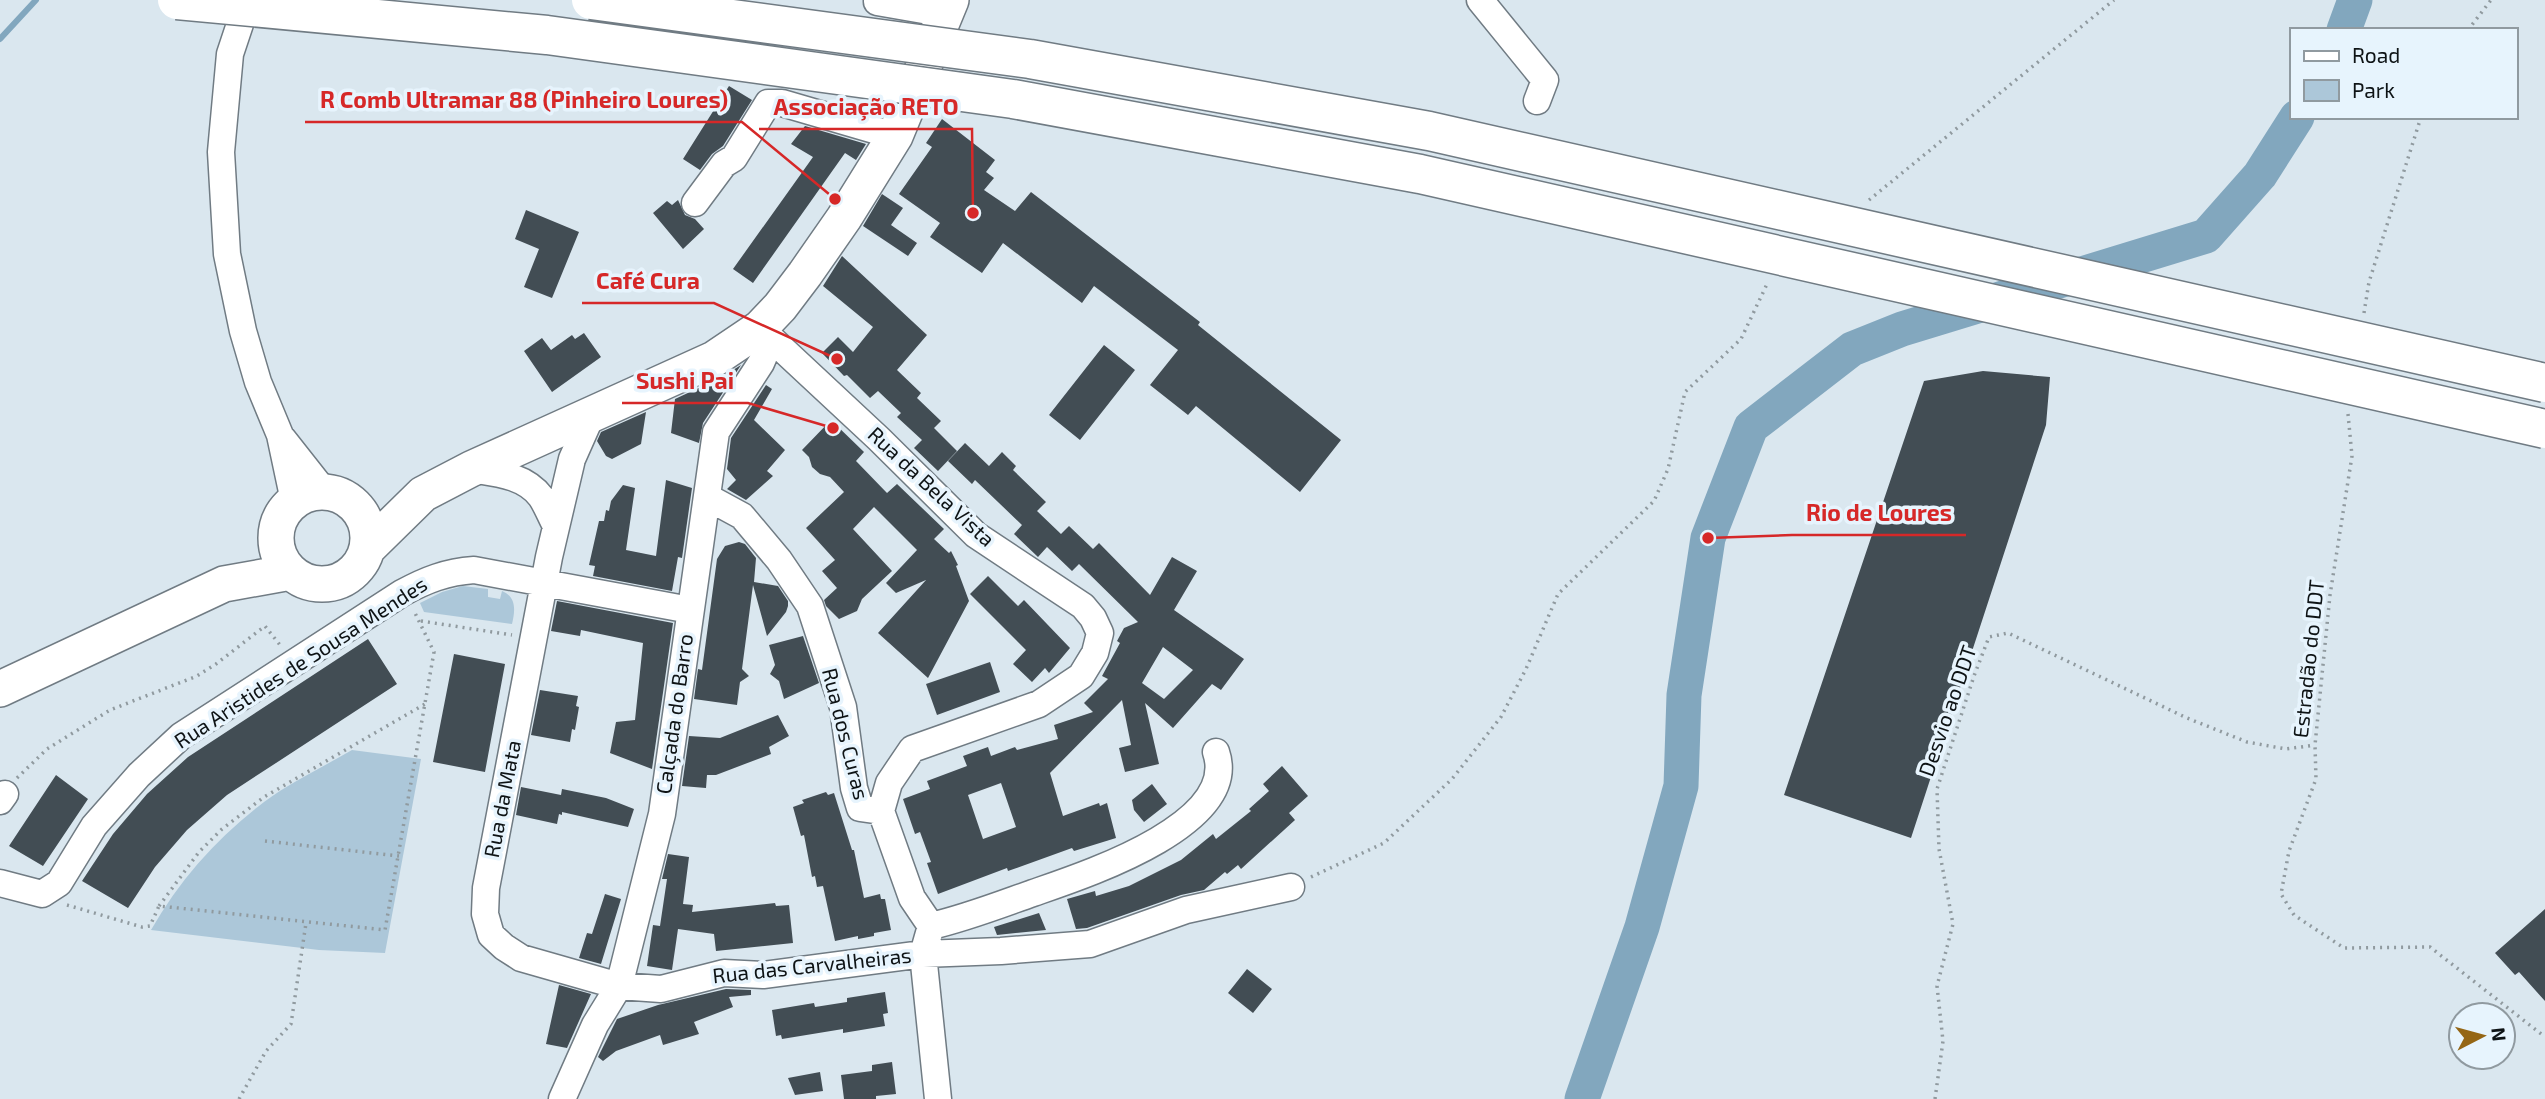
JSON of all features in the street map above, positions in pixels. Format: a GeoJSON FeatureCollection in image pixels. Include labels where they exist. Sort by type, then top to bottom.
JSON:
{"type":"FeatureCollection","features":[{"type":"Feature","properties":{"kind":"highway"},"geometry":{"type":"LineString","coordinates":[[177,0],[547,35],[1040,104],[1420,174],[2545,429]]}},
{"type":"Feature","properties":{"kind":"highway"},"geometry":{"type":"LineString","coordinates":[[591,0],[1030,59],[1429,131],[2545,383]]}},
{"type":"Feature","properties":{"kind":"main road"},"geometry":{"type":"LineString","coordinates":[[368,548],[423,494],[526,443],[714,359],[760,328],[805,274],[895,136],[948,7]]}},
{"type":"Feature","properties":{"kind":"main road"},"geometry":{"type":"LineString","coordinates":[[223,584],[312,506],[423,494]]}},
{"type":"Feature","properties":{"kind":"main road"},"geometry":{"type":"LineString","coordinates":[[312,506],[366,524],[369,532],[368,548],[362,563],[351,575],[336,583],[320,585],[304,581],[291,572],[281,559],[276,544],[312,506]]}},
{"type":"Feature","properties":{"kind":"main road"},"geometry":{"type":"LineString","coordinates":[[0,689],[223,584],[291,572]]}},
{"type":"Feature","properties":{"kind":"street"},"geometry":{"type":"LineString","coordinates":[[248,0],[230,54],[221,152],[227,254],[243,331],[258,382],[312,506]]}},
{"type":"Feature","properties":{"kind":"street"},"geometry":{"type":"LineString","coordinates":[[877,0],[948,7]]}},
{"type":"Feature","properties":{"kind":"street"},"geometry":{"type":"LineString","coordinates":[[1480,0],[1545,80],[1537,101]]}},
{"type":"Feature","properties":{"kind":"street"},"geometry":{"type":"LineString","coordinates":[[695,203],[724,164],[734,159],[768,103],[782,103],[895,136]]}},
{"type":"Feature","properties":{"kind":"street","name":"Calçada do Barro"},"geometry":{"type":"LineString","coordinates":[[562,1099],[596,1025],[619,986],[662,814],[716,432],[761,363],[767,349],[760,328]]}},
{"type":"Feature","properties":{"kind":"street","name":"Rua da Bela Vista"},"geometry":{"type":"LineString","coordinates":[[760,328],[879,439],[976,535],[1083,606],[1100,633],[1095,653],[1081,676],[1039,704],[912,749],[889,783],[881,811]]}},
{"type":"Feature","properties":{"kind":"street","name":"Rua da Mata"},"geometry":{"type":"LineString","coordinates":[[592,414],[572,459],[556,526],[486,888],[485,914],[491,934],[521,958],[619,986]]}},
{"type":"Feature","properties":{"kind":"street"},"geometry":{"type":"LineString","coordinates":[[526,443],[544,449],[552,460],[564,494]]}},
{"type":"Feature","properties":{"kind":"street"},"geometry":{"type":"LineString","coordinates":[[471,469],[522,481],[540,496],[556,526]]}},
{"type":"Feature","properties":{"kind":"street","name":"Rua dos Curas"},"geometry":{"type":"LineString","coordinates":[[707,497],[742,516],[779,560],[810,606],[843,708],[854,788],[860,808],[881,811],[912,898],[931,926]]}},
{"type":"Feature","properties":{"kind":"street","name":"Rua Aristides de Sousa Mendes"},"geometry":{"type":"LineString","coordinates":[[42,894],[59,883],[94,826],[139,775],[181,736],[425,580],[449,572],[474,570],[690,610]]}},
{"type":"Feature","properties":{"kind":"street"},"geometry":{"type":"LineString","coordinates":[[931,926],[965,918],[1070,880],[1146,848],[1187,820],[1207,799],[1217,780],[1220,763],[1216,752]]}},
{"type":"Feature","properties":{"kind":"street"},"geometry":{"type":"LineString","coordinates":[[0,883],[42,894]]}},
{"type":"Feature","properties":{"kind":"street","name":"Rua das Carvalheiras"},"geometry":{"type":"LineString","coordinates":[[619,986],[661,989],[724,973],[763,975],[923,954],[1090,944],[1186,910],[1291,887]]}},
{"type":"Feature","properties":{"kind":"street","name":"Rua das Carvalheiras"},"geometry":{"type":"LineString","coordinates":[[923,954],[931,926]]}},
{"type":"Feature","properties":{"kind":"street"},"geometry":{"type":"LineString","coordinates":[[923,954],[937,1099]]}},
{"type":"Feature","properties":{"kind":"path"},"geometry":{"type":"LineString","coordinates":[[1863,205],[2114,0]]}},
{"type":"Feature","properties":{"kind":"path"},"geometry":{"type":"LineString","coordinates":[[2470,28],[2491,0]]}},
{"type":"Feature","properties":{"kind":"path"},"geometry":{"type":"LineString","coordinates":[[2362,320],[2369,282],[2420,119]]}},
{"type":"Feature","properties":{"kind":"path"},"geometry":{"type":"LineString","coordinates":[[1291,887],[1384,843],[1452,779],[1501,717],[1558,594],[1654,501],[1668,468],[1685,392],[1741,339],[1766,284],[1776,275]]}},
{"type":"Feature","properties":{"kind":"path","name":"Estradão do DDT"},"geometry":{"type":"LineString","coordinates":[[2348,411],[2352,456],[2330,595],[2315,745],[2316,779],[2289,851],[2281,894],[2294,915],[2344,948],[2430,947],[2545,1037]]}},
{"type":"Feature","properties":{"kind":"path"},"geometry":{"type":"LineString","coordinates":[[159,906],[385,930],[435,652],[421,621],[402,593]]}},
{"type":"Feature","properties":{"kind":"path"},"geometry":{"type":"LineString","coordinates":[[421,621],[515,635]]}},
{"type":"Feature","properties":{"kind":"path"},"geometry":{"type":"LineString","coordinates":[[2,797],[47,749],[110,710],[197,676],[265,626],[293,663]]}},
{"type":"Feature","properties":{"kind":"path","name":"Desvio ao DDT"},"geometry":{"type":"LineString","coordinates":[[1935,1099],[1943,1041],[1937,986],[1953,924],[1939,849],[1937,789],[1989,637],[2008,633],[2187,718],[2247,743],[2286,749],[2315,745]]}},
{"type":"Feature","properties":{"kind":"path"},"geometry":{"type":"LineString","coordinates":[[42,894],[62,904],[142,928],[150,926],[159,906],[199,852],[222,829],[264,797],[425,704]]}},
{"type":"Feature","properties":{"kind":"path"},"geometry":{"type":"LineString","coordinates":[[265,841],[399,856]]}},
{"type":"Feature","properties":{"kind":"path"},"geometry":{"type":"LineString","coordinates":[[239,1099],[266,1051],[291,1024],[306,922]]}},
{"type":"Feature","properties":{"kind":"green space"},"geometry":{"type":"Polygon","coordinates":[[[463,586],[488,589],[488,597],[500,599],[502,591],[507,594],[514,605],[512,624],[424,612],[420,603],[442,592],[463,586]]]}},
{"type":"Feature","properties":{"kind":"green space"},"geometry":{"type":"Polygon","coordinates":[[[352,750],[421,759],[385,953],[319,950],[151,930],[187,876],[247,815],[296,781],[352,750]]]}},
{"type":"Feature","properties":{"kind":"building"},"geometry":{"type":"Polygon","coordinates":[[[729,86],[752,100],[723,146],[712,154],[700,170],[683,159],[729,86]]]}},
{"type":"Feature","properties":{"kind":"building"},"geometry":{"type":"Polygon","coordinates":[[[942,119],[995,160],[986,172],[994,178],[984,190],[1015,211],[1031,192],[1200,322],[1198,325],[1341,440],[1300,492],[1196,406],[1188,415],[1150,385],[1178,350],[1094,286],[1082,303],[1003,243],[982,273],[930,237],[940,223],[899,194],[932,147],[926,143],[942,119]]]}},
{"type":"Feature","properties":{"kind":"building"},"geometry":{"type":"Polygon","coordinates":[[[805,126],[866,144],[856,160],[845,153],[753,283],[733,269],[813,157],[791,144],[805,126]]]}},
{"type":"Feature","properties":{"kind":"building"},"geometry":{"type":"Polygon","coordinates":[[[882,194],[903,208],[891,225],[917,243],[908,256],[863,226],[882,194]]]}},
{"type":"Feature","properties":{"kind":"building"},"geometry":{"type":"Polygon","coordinates":[[[678,200],[685,215],[695,219],[704,229],[683,249],[653,213],[667,201],[672,205],[678,200]]]}},
{"type":"Feature","properties":{"kind":"building"},"geometry":{"type":"Polygon","coordinates":[[[526,210],[579,232],[552,298],[524,287],[539,249],[515,239],[526,210]]]}},
{"type":"Feature","properties":{"kind":"building"},"geometry":{"type":"Polygon","coordinates":[[[842,256],[927,335],[897,370],[921,393],[917,398],[941,421],[934,428],[957,451],[938,471],[914,448],[922,440],[897,417],[901,413],[878,391],[870,398],[822,353],[838,337],[853,352],[873,327],[823,286],[842,256]]]}},
{"type":"Feature","properties":{"kind":"building"},"geometry":{"type":"Polygon","coordinates":[[[584,333],[601,357],[552,392],[524,351],[542,338],[551,350],[572,335],[575,339],[584,333]]]}},
{"type":"Feature","properties":{"kind":"building"},"geometry":{"type":"Polygon","coordinates":[[[1104,345],[1135,370],[1080,440],[1049,415],[1104,345]]]}},
{"type":"Feature","properties":{"kind":"building"},"geometry":{"type":"Polygon","coordinates":[[[741,365],[703,423],[699,443],[671,433],[675,399],[741,365]]]}},
{"type":"Feature","properties":{"kind":"building"},"geometry":{"type":"Polygon","coordinates":[[[1983,371],[2050,377],[2046,425],[1911,838],[1784,795],[1924,381],[1983,371]]]}},
{"type":"Feature","properties":{"kind":"building"},"geometry":{"type":"Polygon","coordinates":[[[766,385],[772,389],[754,420],[785,450],[767,471],[773,476],[746,500],[727,489],[736,480],[727,469],[731,438],[766,385]]]}},
{"type":"Feature","properties":{"kind":"building"},"geometry":{"type":"Polygon","coordinates":[[[646,412],[641,444],[612,459],[606,456],[597,441],[601,432],[646,412]]]}},
{"type":"Feature","properties":{"kind":"building"},"geometry":{"type":"Polygon","coordinates":[[[831,420],[864,452],[856,461],[887,493],[897,484],[944,529],[934,539],[949,553],[951,551],[958,565],[956,566],[969,601],[928,678],[878,633],[926,580],[896,593],[886,583],[917,550],[874,507],[853,529],[892,571],[862,599],[857,611],[839,619],[826,606],[824,600],[837,588],[822,571],[835,560],[806,528],[844,492],[830,477],[820,474],[812,467],[809,457],[802,450],[831,420]]]}},
{"type":"Feature","properties":{"kind":"building"},"geometry":{"type":"Polygon","coordinates":[[[965,443],[989,466],[1002,452],[1016,466],[1013,470],[1046,502],[1037,511],[1061,534],[1069,526],[1093,549],[1099,543],[1150,595],[1172,557],[1197,571],[1174,610],[1244,659],[1221,690],[1212,684],[1173,728],[1145,703],[1159,764],[1125,772],[1119,748],[1131,745],[1122,700],[1050,773],[1063,816],[1099,803],[1100,806],[1107,803],[1116,838],[1074,851],[1072,848],[1008,871],[1007,868],[938,894],[927,863],[931,862],[920,832],[915,834],[903,799],[930,789],[927,781],[967,766],[963,756],[988,747],[991,756],[1015,747],[1017,750],[1058,739],[1054,725],[1093,712],[1084,703],[1108,679],[1102,676],[1120,643],[1117,641],[1124,628],[1138,622],[1079,564],[1072,571],[1047,547],[1038,557],[1014,534],[1022,525],[975,480],[972,484],[948,461],[965,443]],[[1163,647],[1142,683],[1164,699],[1193,670],[1163,647]],[[1001,783],[968,795],[983,839],[1016,827],[1001,783]]]}},
{"type":"Feature","properties":{"kind":"building"},"geometry":{"type":"Polygon","coordinates":[[[666,480],[692,488],[682,558],[678,557],[672,591],[593,576],[595,566],[589,565],[599,521],[604,521],[606,510],[609,511],[611,501],[623,485],[635,488],[626,550],[656,556],[666,480]]]}},
{"type":"Feature","properties":{"kind":"building"},"geometry":{"type":"Polygon","coordinates":[[[739,542],[745,544],[756,558],[754,582],[778,586],[788,601],[788,606],[767,636],[753,585],[742,669],[749,676],[740,682],[737,705],[694,699],[698,669],[702,670],[717,559],[725,546],[739,542]]]}},
{"type":"Feature","properties":{"kind":"building"},"geometry":{"type":"Polygon","coordinates":[[[988,576],[1018,606],[1024,600],[1070,648],[1049,673],[1045,668],[1032,682],[1013,664],[1026,650],[970,594],[988,576]]]}},
{"type":"Feature","properties":{"kind":"building"},"geometry":{"type":"Polygon","coordinates":[[[557,601],[673,623],[652,769],[610,753],[616,722],[635,720],[643,643],[581,630],[580,636],[551,631],[557,601]]]}},
{"type":"Feature","properties":{"kind":"building"},"geometry":{"type":"Polygon","coordinates":[[[803,636],[819,683],[784,699],[779,681],[770,674],[775,665],[769,645],[803,636]]]}},
{"type":"Feature","properties":{"kind":"building"},"geometry":{"type":"Polygon","coordinates":[[[368,639],[397,684],[227,795],[187,830],[155,867],[128,908],[82,881],[113,834],[147,794],[188,757],[368,639]]]}},
{"type":"Feature","properties":{"kind":"building"},"geometry":{"type":"Polygon","coordinates":[[[454,654],[505,664],[485,772],[433,762],[454,654]]]}},
{"type":"Feature","properties":{"kind":"building"},"geometry":{"type":"Polygon","coordinates":[[[990,662],[1000,692],[937,715],[926,684],[990,662]]]}},
{"type":"Feature","properties":{"kind":"building"},"geometry":{"type":"Polygon","coordinates":[[[540,690],[578,696],[575,730],[572,729],[570,742],[531,735],[540,690]]]}},
{"type":"Feature","properties":{"kind":"building"},"geometry":{"type":"Polygon","coordinates":[[[778,715],[789,736],[769,747],[771,754],[716,775],[707,775],[706,788],[682,786],[689,736],[720,738],[778,715]]]}},
{"type":"Feature","properties":{"kind":"building"},"geometry":{"type":"Polygon","coordinates":[[[1282,766],[1308,796],[1289,813],[1295,820],[1241,869],[1238,865],[1227,874],[1225,872],[1204,890],[1181,895],[1087,928],[1076,929],[1067,899],[1095,891],[1096,896],[1129,886],[1181,860],[1213,834],[1216,839],[1251,811],[1249,809],[1269,791],[1263,784],[1282,766]]]}},
{"type":"Feature","properties":{"kind":"building"},"geometry":{"type":"Polygon","coordinates":[[[56,775],[88,799],[43,866],[9,846],[56,775]]]}},
{"type":"Feature","properties":{"kind":"building"},"geometry":{"type":"Polygon","coordinates":[[[1152,784],[1167,804],[1144,822],[1134,810],[1132,800],[1152,784]]]}},
{"type":"Feature","properties":{"kind":"building"},"geometry":{"type":"Polygon","coordinates":[[[521,787],[561,795],[562,789],[606,798],[634,809],[628,827],[562,812],[557,824],[516,815],[521,787]]]}},
{"type":"Feature","properties":{"kind":"building"},"geometry":{"type":"Polygon","coordinates":[[[826,792],[828,795],[834,793],[854,850],[864,898],[880,894],[881,899],[885,899],[891,930],[874,933],[874,936],[835,941],[823,886],[817,887],[815,876],[812,877],[804,835],[801,836],[793,807],[804,803],[802,800],[826,792]]]}},
{"type":"Feature","properties":{"kind":"building"},"geometry":{"type":"Polygon","coordinates":[[[668,854],[689,857],[683,904],[693,905],[692,912],[775,903],[776,906],[789,905],[793,943],[716,951],[714,934],[678,929],[672,970],[647,966],[653,925],[660,926],[667,879],[662,879],[668,854]]]}},
{"type":"Feature","properties":{"kind":"building"},"geometry":{"type":"Polygon","coordinates":[[[605,894],[621,899],[601,964],[579,958],[587,933],[592,934],[605,894]]]}},
{"type":"Feature","properties":{"kind":"building"},"geometry":{"type":"Polygon","coordinates":[[[2545,909],[2545,1001],[2519,972],[2515,975],[2495,953],[2545,909]]]}},
{"type":"Feature","properties":{"kind":"building"},"geometry":{"type":"Polygon","coordinates":[[[1039,913],[1046,930],[997,935],[994,927],[1039,913]]]}},
{"type":"Feature","properties":{"kind":"building"},"geometry":{"type":"Polygon","coordinates":[[[1247,969],[1272,989],[1253,1013],[1228,993],[1247,969]]]}},
{"type":"Feature","properties":{"kind":"building"},"geometry":{"type":"Polygon","coordinates":[[[559,985],[591,994],[567,1048],[546,1044],[559,985]]]}},
{"type":"Feature","properties":{"kind":"building"},"geometry":{"type":"Polygon","coordinates":[[[726,989],[751,990],[751,995],[729,997],[733,1007],[694,1022],[699,1034],[663,1045],[660,1035],[616,1051],[603,1061],[598,1057],[617,1019],[658,1005],[726,989]]]}},
{"type":"Feature","properties":{"kind":"building"},"geometry":{"type":"Polygon","coordinates":[[[885,992],[888,1013],[883,1014],[885,1026],[843,1033],[843,1029],[782,1039],[781,1035],[776,1036],[772,1010],[814,1003],[815,1007],[847,1002],[847,998],[885,992]]]}},
{"type":"Feature","properties":{"kind":"building"},"geometry":{"type":"Polygon","coordinates":[[[892,1062],[896,1094],[876,1096],[876,1099],[844,1099],[841,1075],[872,1071],[872,1065],[892,1062]]]}},
{"type":"Feature","properties":{"kind":"building"},"geometry":{"type":"Polygon","coordinates":[[[820,1072],[823,1091],[795,1095],[788,1078],[820,1072]]]}},
{"type":"Feature","properties":{"kind":"waterway"},"geometry":{"type":"LineString","coordinates":[[0,39],[36,0]]}},
{"type":"Feature","properties":{"kind":"waterway"},"geometry":{"type":"LineString","coordinates":[[2345,28],[2355,0]]}},
{"type":"Feature","properties":{"kind":"waterway"},"geometry":{"type":"LineString","coordinates":[[1582,1099],[1642,927],[1681,786],[1684,695],[1708,538],[1751,427],[1852,349],[1902,329],[2206,236],[2260,175],[2296,119]]}},
{"type":"Feature","properties":{"kind":"place","name":"R Comb Ultramar 88 (Pinheiro Loures)"},"geometry":{"type":"Point","coordinates":[835,199]}},
{"type":"Feature","properties":{"kind":"place","name":"Associação RETO"},"geometry":{"type":"Point","coordinates":[973,213]}},
{"type":"Feature","properties":{"kind":"place","name":"Café Cura"},"geometry":{"type":"Point","coordinates":[837,359]}},
{"type":"Feature","properties":{"kind":"place","name":"Sushi Pai"},"geometry":{"type":"Point","coordinates":[833,428]}},
{"type":"Feature","properties":{"kind":"place","name":"Rio de Loures"},"geometry":{"type":"Point","coordinates":[1708,538]}}]}
